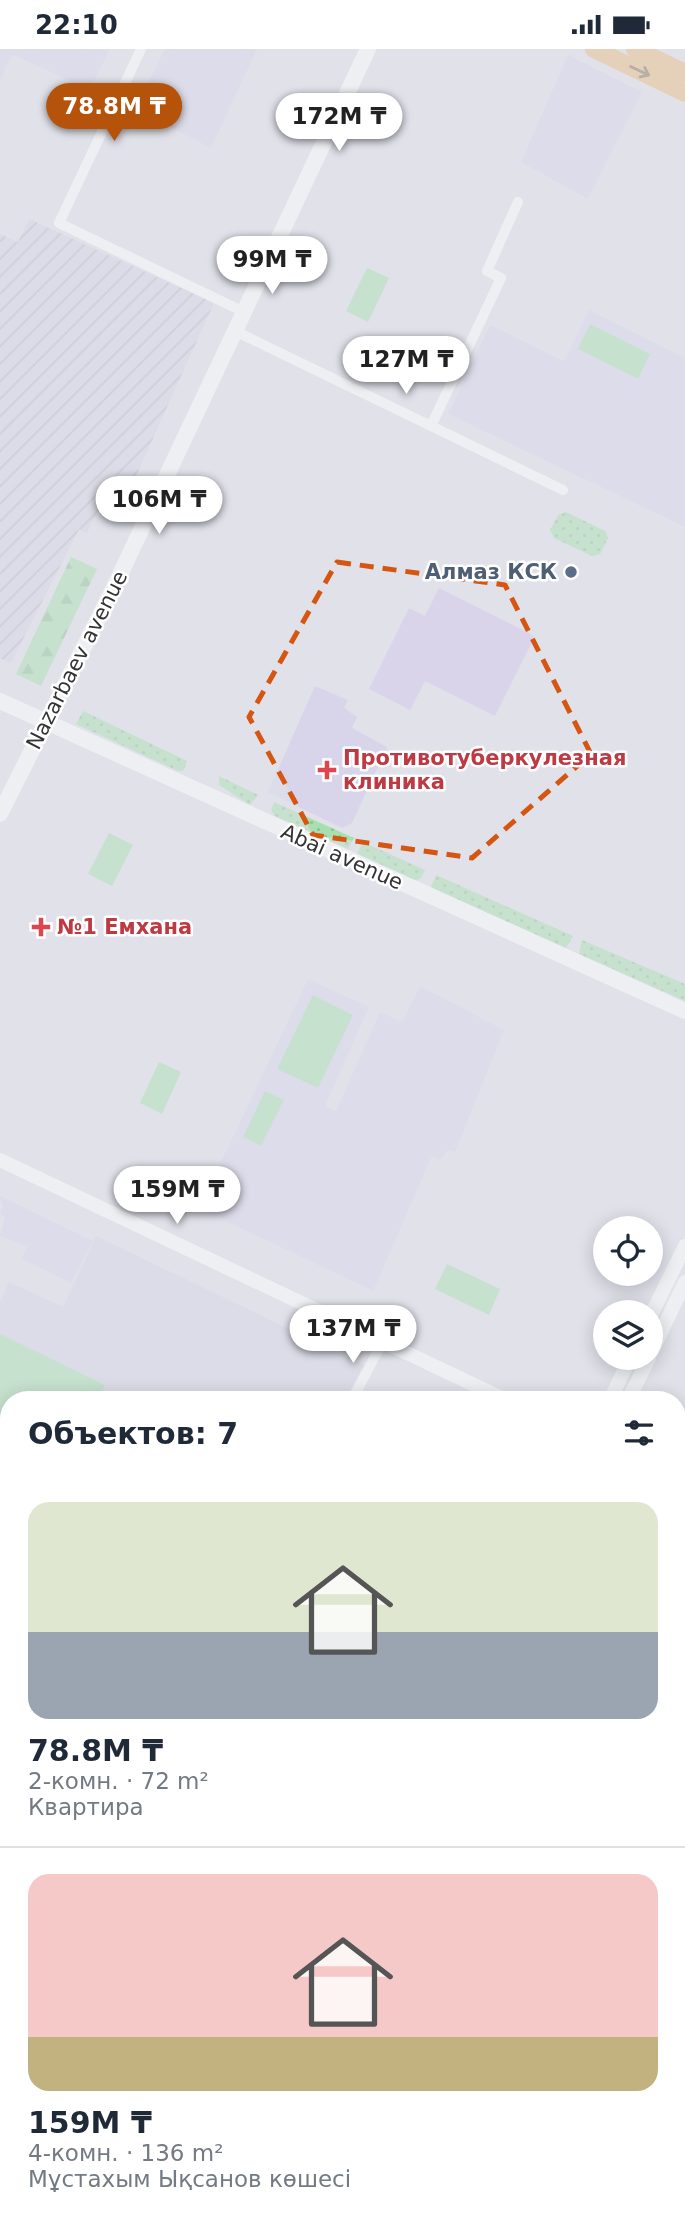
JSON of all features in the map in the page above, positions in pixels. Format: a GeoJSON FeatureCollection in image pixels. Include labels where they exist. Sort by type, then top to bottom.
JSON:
{"type":"FeatureCollection","features":[{"type":"Feature","properties":{"kind":"main road","name":"Nazarbaev avenue"},"geometry":{"type":"LineString","coordinates":[[0,814],[122,570],[368,49]]}},
{"type":"Feature","properties":{"kind":"main road"},"geometry":{"type":"LineString","coordinates":[[594,49],[685,93]]}},
{"type":"Feature","properties":{"kind":"main road"},"geometry":{"type":"LineString","coordinates":[[635,49],[685,73]]}},
{"type":"Feature","properties":{"kind":"main road","name":"Abai avenue"},"geometry":{"type":"LineString","coordinates":[[0,701],[685,1011]]}},
{"type":"Feature","properties":{"kind":"street"},"geometry":{"type":"LineString","coordinates":[[141,49],[59,223],[244,312]]}},
{"type":"Feature","properties":{"kind":"street"},"geometry":{"type":"LineString","coordinates":[[431,426],[502,278],[487,271],[518,202]]}},
{"type":"Feature","properties":{"kind":"street"},"geometry":{"type":"LineString","coordinates":[[235,331],[563,489]]}},
{"type":"Feature","properties":{"kind":"street"},"geometry":{"type":"LineString","coordinates":[[0,1160],[486,1391]]}},
{"type":"Feature","properties":{"kind":"street"},"geometry":{"type":"LineString","coordinates":[[658,1300],[685,1246]]}},
{"type":"Feature","properties":{"kind":"street"},"geometry":{"type":"LineString","coordinates":[[663,1328],[685,1282]]}},
{"type":"Feature","properties":{"kind":"street"},"geometry":{"type":"LineString","coordinates":[[357,1391],[382,1343]]}},
{"type":"Feature","properties":{"kind":"street"},"geometry":{"type":"LineString","coordinates":[[614,1391],[624,1370]]}},
{"type":"Feature","properties":{"kind":"street"},"geometry":{"type":"LineString","coordinates":[[632,1391],[643,1370]]}},
{"type":"Feature","properties":{"kind":"highlighted area"},"geometry":{"type":"Polygon","coordinates":[[[337,562],[505,585],[591,754],[472,858],[313,835],[249,717],[337,562]]]}},
{"type":"Feature","properties":{"kind":"shaded area"},"geometry":{"type":"Polygon","coordinates":[[[0,49],[110,49],[90,90],[12,54],[0,81],[0,49]]]}},
{"type":"Feature","properties":{"kind":"shaded area"},"geometry":{"type":"Polygon","coordinates":[[[165,49],[257,49],[211,148],[135,108],[165,49]]]}},
{"type":"Feature","properties":{"kind":"shaded area"},"geometry":{"type":"Polygon","coordinates":[[[568,55],[642,92],[588,199],[521,162],[568,55]]]}},
{"type":"Feature","properties":{"kind":"shaded area"},"geometry":{"type":"Polygon","coordinates":[[[29,219],[214,303],[123,505],[113,501],[106,514],[98,510],[87,533],[79,529],[11,663],[0,658],[0,234],[18,242],[29,219]]]}},
{"type":"Feature","properties":{"kind":"shaded area"},"geometry":{"type":"Polygon","coordinates":[[[589,310],[685,358],[685,527],[448,414],[490,325],[564,361],[589,310]]]}},
{"type":"Feature","properties":{"kind":"shaded area"},"geometry":{"type":"Polygon","coordinates":[[[439,588],[535,636],[495,716],[425,681],[410,710],[369,689],[409,608],[425,616],[439,588]]]}},
{"type":"Feature","properties":{"kind":"shaded area","name":"Противотуберкулезная клиника"},"geometry":{"type":"Polygon","coordinates":[[[315,686],[348,700],[344,708],[357,717],[352,728],[387,747],[352,823],[342,828],[268,792],[315,686]]]}},
{"type":"Feature","properties":{"kind":"shaded area"},"geometry":{"type":"Polygon","coordinates":[[[308,979],[369,1007],[325,1106],[336,1111],[380,1012],[402,1022],[420,986],[504,1030],[455,1152],[448,1150],[440,1160],[432,1156],[373,1291],[199,1208],[308,979]]]}},
{"type":"Feature","properties":{"kind":"shaded area"},"geometry":{"type":"Polygon","coordinates":[[[0,1196],[93,1241],[71,1283],[22,1259],[27,1247],[0,1236],[5,1217],[0,1214],[3,1207],[0,1196]]]}},
{"type":"Feature","properties":{"kind":"shaded area"},"geometry":{"type":"Polygon","coordinates":[[[96,1236],[364,1365],[349,1391],[0,1391],[0,1303],[9,1282],[63,1307],[96,1236]]]}},
{"type":"Feature","properties":{"kind":"green space"},"geometry":{"type":"Polygon","coordinates":[[[367,268],[389,278],[368,322],[346,311],[367,268]]]}},
{"type":"Feature","properties":{"kind":"green space"},"geometry":{"type":"Polygon","coordinates":[[[590,324],[650,354],[638,379],[578,349],[590,324]]]}},
{"type":"Feature","properties":{"kind":"green space"},"geometry":{"type":"Polygon","coordinates":[[[566,512],[605,531],[608,538],[600,554],[592,556],[554,538],[550,530],[558,515],[566,512]]]}},
{"type":"Feature","properties":{"kind":"green space"},"geometry":{"type":"Polygon","coordinates":[[[71,557],[97,569],[41,686],[16,674],[71,557]]]}},
{"type":"Feature","properties":{"kind":"green space"},"geometry":{"type":"Polygon","coordinates":[[[83,711],[187,761],[183,771],[76,724],[83,711]]]}},
{"type":"Feature","properties":{"kind":"green space"},"geometry":{"type":"Polygon","coordinates":[[[219,776],[258,795],[250,805],[219,785],[219,776]]]}},
{"type":"Feature","properties":{"kind":"green space"},"geometry":{"type":"Polygon","coordinates":[[[274,802],[354,838],[348,849],[275,816],[271,810],[274,802]]]}},
{"type":"Feature","properties":{"kind":"green space"},"geometry":{"type":"Polygon","coordinates":[[[109,833],[133,845],[112,886],[88,874],[109,833]]]}},
{"type":"Feature","properties":{"kind":"green space"},"geometry":{"type":"Polygon","coordinates":[[[363,842],[425,870],[421,878],[415,881],[356,856],[363,842]]]}},
{"type":"Feature","properties":{"kind":"green space"},"geometry":{"type":"Polygon","coordinates":[[[436,875],[573,936],[566,948],[430,890],[436,875]]]}},
{"type":"Feature","properties":{"kind":"green space"},"geometry":{"type":"Polygon","coordinates":[[[582,940],[685,984],[685,1001],[579,954],[582,940]]]}},
{"type":"Feature","properties":{"kind":"green space"},"geometry":{"type":"Polygon","coordinates":[[[313,995],[353,1015],[318,1088],[277,1069],[313,995]]]}},
{"type":"Feature","properties":{"kind":"green space"},"geometry":{"type":"Polygon","coordinates":[[[159,1062],[181,1072],[162,1114],[140,1103],[159,1062]]]}},
{"type":"Feature","properties":{"kind":"green space"},"geometry":{"type":"Polygon","coordinates":[[[265,1091],[284,1100],[261,1146],[243,1137],[265,1091]]]}},
{"type":"Feature","properties":{"kind":"green space"},"geometry":{"type":"Polygon","coordinates":[[[447,1264],[500,1289],[489,1315],[435,1289],[447,1264]]]}},
{"type":"Feature","properties":{"kind":"green space"},"geometry":{"type":"Polygon","coordinates":[[[0,1334],[105,1385],[102,1391],[0,1391],[0,1334]]]}},
{"type":"Feature","properties":{"kind":"place","name":"Алмаз КСК"},"geometry":{"type":"Point","coordinates":[571,572]}},
{"type":"Feature","properties":{"kind":"place","name":"Противотуберкулезная клиника"},"geometry":{"type":"Point","coordinates":[327,770]}},
{"type":"Feature","properties":{"kind":"place","name":"№1 Емхана"},"geometry":{"type":"Point","coordinates":[41,927]}}]}
